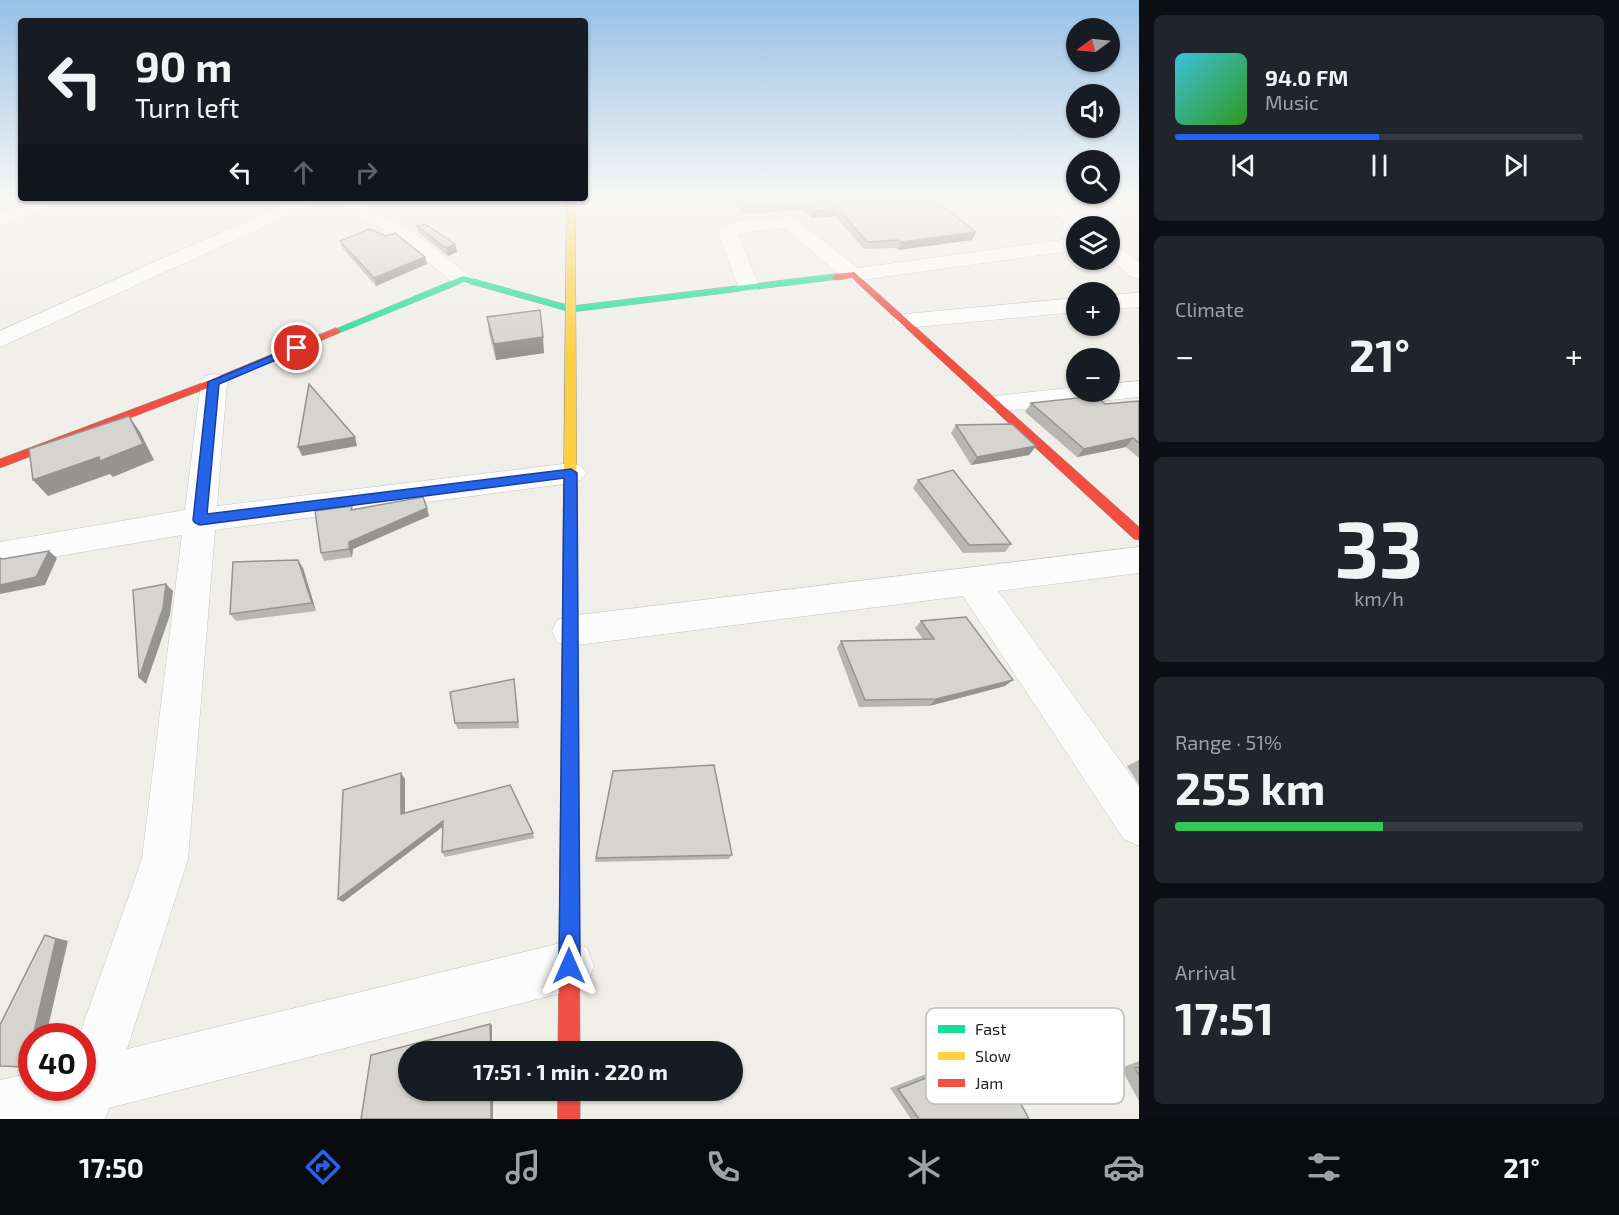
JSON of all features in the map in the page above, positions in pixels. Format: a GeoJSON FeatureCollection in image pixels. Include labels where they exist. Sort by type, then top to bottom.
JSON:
{"type":"FeatureCollection","features":[{"type":"Feature","properties":{"kind":"street"},"geometry":{"type":"LineString","coordinates":[[0,340],[198,248]]}},
{"type":"Feature","properties":{"kind":"street"},"geometry":{"type":"LineString","coordinates":[[422,248],[463,279],[571,309],[1046,248]]}},
{"type":"Feature","properties":{"kind":"street"},"geometry":{"type":"LineString","coordinates":[[569,1041],[571,248]]}},
{"type":"Feature","properties":{"kind":"street"},"geometry":{"type":"LineString","coordinates":[[734,248],[748,287]]}},
{"type":"Feature","properties":{"kind":"street"},"geometry":{"type":"LineString","coordinates":[[821,248],[854,274],[1139,535]]}},
{"type":"Feature","properties":{"kind":"street"},"geometry":{"type":"LineString","coordinates":[[1120,257],[1139,272]]}},
{"type":"Feature","properties":{"kind":"street"},"geometry":{"type":"LineString","coordinates":[[0,464],[214,382],[463,279]]}},
{"type":"Feature","properties":{"kind":"street"},"geometry":{"type":"LineString","coordinates":[[1120,301],[1139,300]]}},
{"type":"Feature","properties":{"kind":"street"},"geometry":{"type":"LineString","coordinates":[[906,321],[1066,307]]}},
{"type":"Feature","properties":{"kind":"street"},"geometry":{"type":"LineString","coordinates":[[96,1055],[165,859],[214,382]]}},
{"type":"Feature","properties":{"kind":"street"},"geometry":{"type":"LineString","coordinates":[[996,404],[1139,389]]}},
{"type":"Feature","properties":{"kind":"street"},"geometry":{"type":"LineString","coordinates":[[11,551],[200,520],[571,473]]}},
{"type":"Feature","properties":{"kind":"street"},"geometry":{"type":"LineString","coordinates":[[570,631],[1139,560]]}},
{"type":"Feature","properties":{"kind":"street"},"geometry":{"type":"LineString","coordinates":[[972,580],[1139,824]]}},
{"type":"Feature","properties":{"kind":"street"},"geometry":{"type":"LineString","coordinates":[[96,1091],[569,966]]}},
{"type":"Feature","properties":{"kind":"street"},"geometry":{"type":"LineString","coordinates":[[0,1108],[44,1101]]}},
{"type":"Feature","properties":{"kind":"street"},"geometry":{"type":"LineString","coordinates":[[569,1101],[569,1119]]}},
{"type":"Feature","properties":{"kind":"building"},"geometry":{"type":"Polygon","coordinates":[[[347,248],[414,248],[425,257],[374,278],[347,248]]]}},
{"type":"Feature","properties":{"kind":"building"},"geometry":{"type":"Polygon","coordinates":[[[540,310],[543,337],[494,344],[487,317],[540,310]]]}},
{"type":"Feature","properties":{"kind":"building"},"geometry":{"type":"Polygon","coordinates":[[[309,384],[355,437],[298,447],[309,384]]]}},
{"type":"Feature","properties":{"kind":"building"},"geometry":{"type":"Polygon","coordinates":[[[1066,399],[1066,402],[1103,402],[1105,404],[1139,401],[1139,443],[1133,438],[1084,449],[1031,403],[1066,399]]]}},
{"type":"Feature","properties":{"kind":"building"},"geometry":{"type":"Polygon","coordinates":[[[129,416],[143,444],[100,461],[99,457],[33,480],[29,449],[129,416]]]}},
{"type":"Feature","properties":{"kind":"building"},"geometry":{"type":"Polygon","coordinates":[[[1012,424],[1036,446],[977,457],[956,425],[1012,424]]]}},
{"type":"Feature","properties":{"kind":"building"},"geometry":{"type":"Polygon","coordinates":[[[953,470],[1011,544],[969,545],[918,480],[953,470]]]}},
{"type":"Feature","properties":{"kind":"building"},"geometry":{"type":"Polygon","coordinates":[[[423,497],[427,508],[349,542],[349,549],[321,553],[315,511],[352,506],[351,510],[423,497]]]}},
{"type":"Feature","properties":{"kind":"building"},"geometry":{"type":"Polygon","coordinates":[[[49,551],[36,577],[0,585],[0,558],[49,551]]]}},
{"type":"Feature","properties":{"kind":"building"},"geometry":{"type":"Polygon","coordinates":[[[298,560],[312,603],[230,614],[233,562],[298,560]]]}},
{"type":"Feature","properties":{"kind":"building"},"geometry":{"type":"Polygon","coordinates":[[[166,584],[163,608],[139,678],[133,590],[166,584]]]}},
{"type":"Feature","properties":{"kind":"building"},"geometry":{"type":"Polygon","coordinates":[[[966,617],[1013,680],[936,699],[865,700],[841,641],[934,639],[921,621],[966,617]]]}},
{"type":"Feature","properties":{"kind":"building"},"geometry":{"type":"Polygon","coordinates":[[[514,679],[518,722],[455,723],[450,692],[514,679]]]}},
{"type":"Feature","properties":{"kind":"building"},"geometry":{"type":"Polygon","coordinates":[[[714,765],[732,855],[596,858],[613,771],[714,765]]]}},
{"type":"Feature","properties":{"kind":"building"},"geometry":{"type":"Polygon","coordinates":[[[401,773],[401,814],[510,785],[533,833],[442,852],[443,821],[338,899],[343,790],[401,773]]]}},
{"type":"Feature","properties":{"kind":"building"},"geometry":{"type":"Polygon","coordinates":[[[45,935],[56,939],[36,1023],[18,1023],[18,1067],[0,1066],[0,1025],[45,935]]]}},
{"type":"Feature","properties":{"kind":"building"},"geometry":{"type":"Polygon","coordinates":[[[490,1024],[491,1041],[425,1041],[490,1024]]]}},
{"type":"Feature","properties":{"kind":"building"},"geometry":{"type":"Polygon","coordinates":[[[398,1048],[398,1101],[491,1101],[491,1119],[361,1119],[371,1055],[398,1048]]]}},
{"type":"Feature","properties":{"kind":"building"},"geometry":{"type":"Polygon","coordinates":[[[926,1078],[926,1104],[1021,1104],[1029,1119],[919,1119],[898,1089],[926,1078]]]}},
{"type":"Feature","properties":{"kind":"traffic: fast"},"geometry":{"type":"LineString","coordinates":[[336,331],[463,279],[571,309],[836,277]]}},
{"type":"Feature","properties":{"kind":"traffic: slow"},"geometry":{"type":"LineString","coordinates":[[570,567],[571,248]]}},
{"type":"Feature","properties":{"kind":"traffic: jam"},"geometry":{"type":"LineString","coordinates":[[836,277],[854,275],[1139,535]]}},
{"type":"Feature","properties":{"kind":"traffic: jam"},"geometry":{"type":"LineString","coordinates":[[0,464],[214,382],[336,331]]}},
{"type":"Feature","properties":{"kind":"traffic: jam"},"geometry":{"type":"LineString","coordinates":[[569,1041],[570,567]]}},
{"type":"Feature","properties":{"kind":"traffic: jam"},"geometry":{"type":"LineString","coordinates":[[569,1101],[569,1119]]}},
{"type":"Feature","properties":{"kind":"route"},"geometry":{"type":"LineString","coordinates":[[297,348],[214,382],[200,520],[571,473],[569,966]]}}]}
